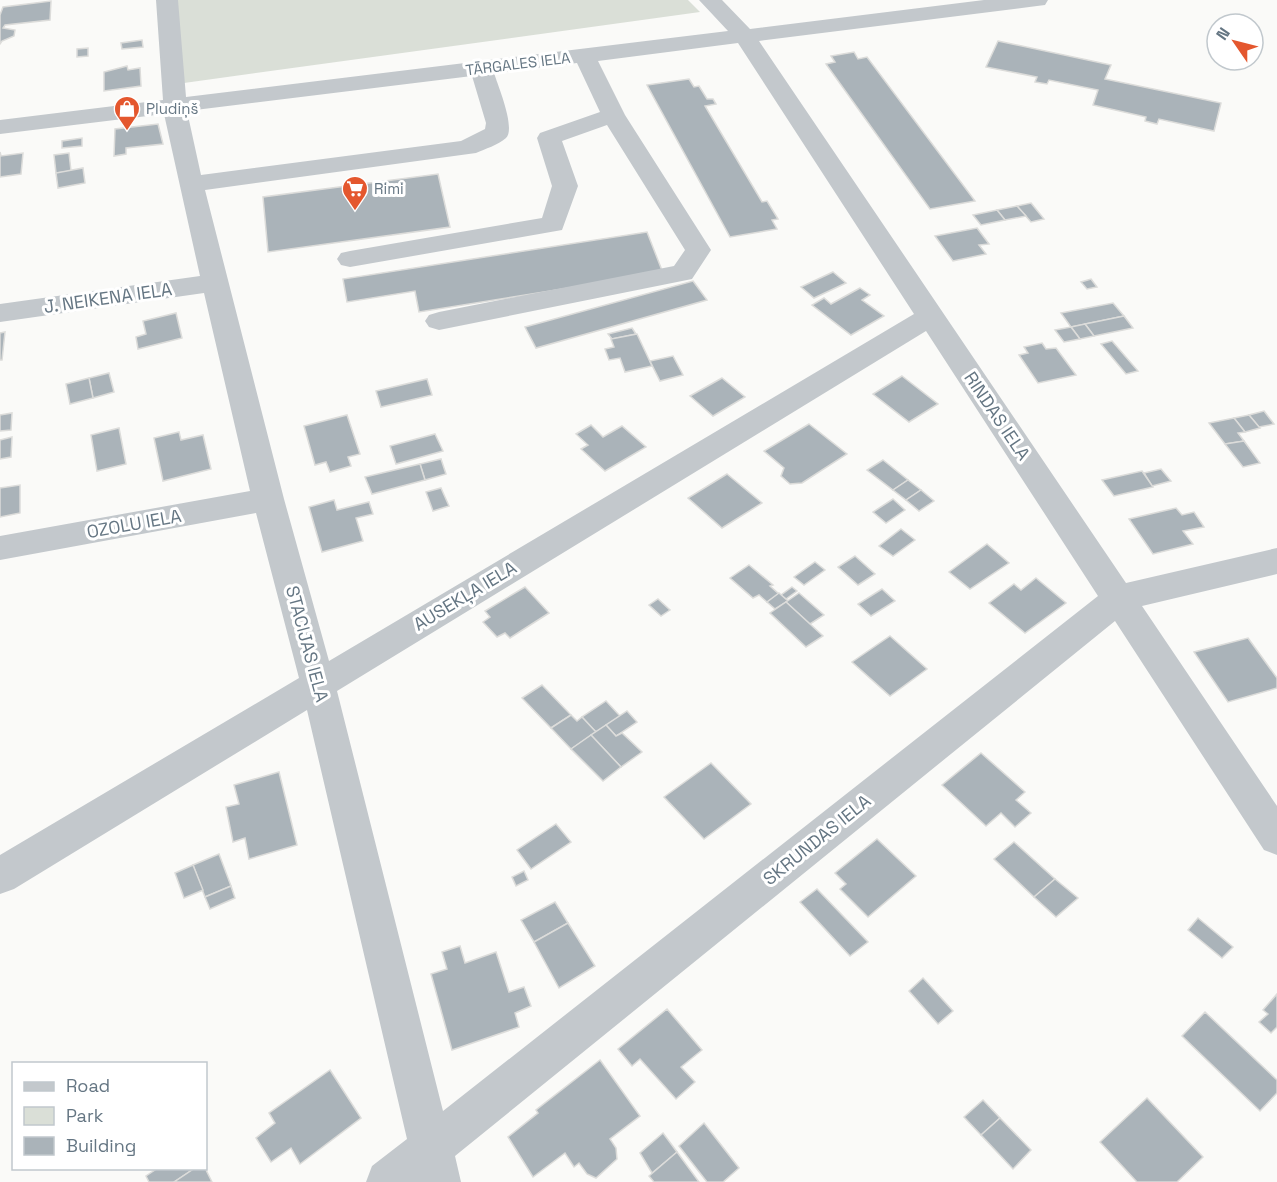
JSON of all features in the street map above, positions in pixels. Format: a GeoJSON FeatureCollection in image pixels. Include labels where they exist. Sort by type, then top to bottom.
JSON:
{"type":"FeatureCollection","features":[{"type":"Feature","properties":{"kind":"street","name":"STACIJAS IELA"},"geometry":{"type":"LineString","coordinates":[[167,0],[176,122],[268,499],[318,684],[435,1165]]}},
{"type":"Feature","properties":{"kind":"street","name":"RINDAS IELA"},"geometry":{"type":"LineString","coordinates":[[710,0],[744,35],[1120,598],[1277,838]]}},
{"type":"Feature","properties":{"kind":"street","name":"TĀRGALES IELA"},"geometry":{"type":"LineString","coordinates":[[0,127],[1036,0]]}},
{"type":"Feature","properties":{"kind":"street"},"geometry":{"type":"LineString","coordinates":[[439,321],[683,273],[698,250],[613,115],[584,55]]}},
{"type":"Feature","properties":{"kind":"street"},"geometry":{"type":"LineString","coordinates":[[191,184],[467,148],[488,140],[497,133],[498,123],[481,68]]}},
{"type":"Feature","properties":{"kind":"street"},"geometry":{"type":"LineString","coordinates":[[350,259],[554,224],[565,186],[549,138],[613,115]]}},
{"type":"Feature","properties":{"kind":"street","name":"J. NEIKENA IELA"},"geometry":{"type":"LineString","coordinates":[[0,314],[215,283]]}},
{"type":"Feature","properties":{"kind":"street","name":"AUSEKĻA IELA"},"geometry":{"type":"LineString","coordinates":[[0,876],[931,316]]}},
{"type":"Feature","properties":{"kind":"street","name":"OZOLU IELA"},"geometry":{"type":"LineString","coordinates":[[0,548],[268,499]]}},
{"type":"Feature","properties":{"kind":"street","name":"SKRUNDAS IELA"},"geometry":{"type":"LineString","coordinates":[[388,1182],[435,1165],[1120,598],[1277,561]]}},
{"type":"Feature","properties":{"kind":"green space"},"geometry":{"type":"Polygon","coordinates":[[[177,0],[688,0],[700,12],[184,83],[177,0]]]}},
{"type":"Feature","properties":{"kind":"building"},"geometry":{"type":"Polygon","coordinates":[[[51,1],[50,20],[5,25],[3,28],[15,30],[14,36],[0,44],[0,15],[3,7],[51,1]]]}},
{"type":"Feature","properties":{"kind":"building"},"geometry":{"type":"Polygon","coordinates":[[[142,40],[143,47],[122,49],[121,43],[142,40]]]}},
{"type":"Feature","properties":{"kind":"building"},"geometry":{"type":"Polygon","coordinates":[[[998,41],[1111,65],[1105,79],[1221,103],[1214,131],[1159,119],[1157,124],[1145,121],[1146,117],[1093,105],[1098,90],[1049,80],[1047,84],[1035,82],[1037,77],[986,67],[998,41]]]}},
{"type":"Feature","properties":{"kind":"building"},"geometry":{"type":"Polygon","coordinates":[[[88,48],[88,56],[77,57],[77,49],[88,48]]]}},
{"type":"Feature","properties":{"kind":"building"},"geometry":{"type":"Polygon","coordinates":[[[854,52],[858,59],[867,57],[975,201],[930,209],[826,64],[835,62],[831,56],[854,52]]]}},
{"type":"Feature","properties":{"kind":"building"},"geometry":{"type":"Polygon","coordinates":[[[127,66],[128,70],[140,68],[141,86],[104,91],[104,72],[127,66]]]}},
{"type":"Feature","properties":{"kind":"building"},"geometry":{"type":"Polygon","coordinates":[[[689,79],[694,87],[699,86],[707,99],[713,99],[716,104],[705,106],[762,202],[767,201],[778,219],[772,220],[777,229],[730,237],[647,85],[689,79]]]}},
{"type":"Feature","properties":{"kind":"building"},"geometry":{"type":"Polygon","coordinates":[[[158,124],[163,144],[126,148],[126,154],[114,156],[115,129],[158,124]]]}},
{"type":"Feature","properties":{"kind":"building"},"geometry":{"type":"Polygon","coordinates":[[[82,138],[82,146],[62,148],[62,141],[82,138]]]}},
{"type":"Feature","properties":{"kind":"building"},"geometry":{"type":"Polygon","coordinates":[[[0,152],[1,156],[23,153],[21,174],[0,177],[0,152]]]}},
{"type":"Feature","properties":{"kind":"building"},"geometry":{"type":"Polygon","coordinates":[[[69,153],[71,171],[56,173],[54,155],[69,153]]]}},
{"type":"Feature","properties":{"kind":"building"},"geometry":{"type":"Polygon","coordinates":[[[83,168],[85,183],[58,188],[56,173],[83,168]]]}},
{"type":"Feature","properties":{"kind":"building","name":"Rimi"},"geometry":{"type":"Polygon","coordinates":[[[438,174],[450,227],[268,252],[263,197],[438,174]]]}},
{"type":"Feature","properties":{"kind":"building"},"geometry":{"type":"Polygon","coordinates":[[[1031,203],[1044,219],[1031,222],[1017,206],[1031,203]]]}},
{"type":"Feature","properties":{"kind":"building"},"geometry":{"type":"Polygon","coordinates":[[[1017,206],[1026,216],[1005,220],[997,210],[1017,206]]]}},
{"type":"Feature","properties":{"kind":"building"},"geometry":{"type":"Polygon","coordinates":[[[997,210],[1005,220],[981,225],[973,215],[997,210]]]}},
{"type":"Feature","properties":{"kind":"building"},"geometry":{"type":"Polygon","coordinates":[[[977,228],[989,244],[979,245],[986,254],[953,261],[935,236],[977,228]]]}},
{"type":"Feature","properties":{"kind":"building"},"geometry":{"type":"Polygon","coordinates":[[[647,232],[663,273],[419,312],[415,291],[347,302],[343,279],[647,232]]]}},
{"type":"Feature","properties":{"kind":"building"},"geometry":{"type":"Polygon","coordinates":[[[833,272],[846,283],[814,298],[801,287],[833,272]]]}},
{"type":"Feature","properties":{"kind":"building"},"geometry":{"type":"Polygon","coordinates":[[[1091,279],[1097,287],[1087,289],[1081,282],[1091,279]]]}},
{"type":"Feature","properties":{"kind":"building"},"geometry":{"type":"Polygon","coordinates":[[[693,281],[707,300],[536,348],[525,327],[693,281]]]}},
{"type":"Feature","properties":{"kind":"building"},"geometry":{"type":"Polygon","coordinates":[[[860,288],[870,295],[862,300],[884,316],[851,335],[812,305],[824,298],[831,304],[860,288]]]}},
{"type":"Feature","properties":{"kind":"building"},"geometry":{"type":"Polygon","coordinates":[[[1113,303],[1124,316],[1071,327],[1061,313],[1113,303]]]}},
{"type":"Feature","properties":{"kind":"building"},"geometry":{"type":"Polygon","coordinates":[[[176,313],[182,338],[138,349],[136,337],[146,334],[143,321],[176,313]]]}},
{"type":"Feature","properties":{"kind":"building"},"geometry":{"type":"Polygon","coordinates":[[[1124,316],[1133,328],[1094,336],[1085,324],[1124,316]]]}},
{"type":"Feature","properties":{"kind":"building"},"geometry":{"type":"Polygon","coordinates":[[[1085,324],[1094,336],[1080,339],[1071,327],[1085,324]]]}},
{"type":"Feature","properties":{"kind":"building"},"geometry":{"type":"Polygon","coordinates":[[[1071,327],[1080,339],[1064,342],[1055,330],[1071,327]]]}},
{"type":"Feature","properties":{"kind":"building"},"geometry":{"type":"Polygon","coordinates":[[[632,328],[636,334],[612,339],[608,334],[632,328]]]}},
{"type":"Feature","properties":{"kind":"building"},"geometry":{"type":"Polygon","coordinates":[[[5,332],[2,360],[0,360],[0,333],[5,332]]]}},
{"type":"Feature","properties":{"kind":"building"},"geometry":{"type":"Polygon","coordinates":[[[637,334],[652,366],[625,372],[620,358],[609,360],[605,349],[614,347],[611,339],[637,334]]]}},
{"type":"Feature","properties":{"kind":"building"},"geometry":{"type":"Polygon","coordinates":[[[1112,341],[1138,371],[1126,374],[1101,344],[1112,341]]]}},
{"type":"Feature","properties":{"kind":"building"},"geometry":{"type":"Polygon","coordinates":[[[1042,343],[1046,349],[1056,348],[1076,375],[1038,383],[1019,355],[1028,353],[1024,347],[1042,343]]]}},
{"type":"Feature","properties":{"kind":"building"},"geometry":{"type":"Polygon","coordinates":[[[673,356],[683,375],[660,381],[650,361],[673,356]]]}},
{"type":"Feature","properties":{"kind":"building"},"geometry":{"type":"Polygon","coordinates":[[[109,373],[114,392],[93,398],[89,378],[109,373]]]}},
{"type":"Feature","properties":{"kind":"building"},"geometry":{"type":"Polygon","coordinates":[[[902,376],[938,404],[909,422],[873,394],[902,376]]]}},
{"type":"Feature","properties":{"kind":"building"},"geometry":{"type":"Polygon","coordinates":[[[89,378],[93,398],[70,404],[66,384],[89,378]]]}},
{"type":"Feature","properties":{"kind":"building"},"geometry":{"type":"Polygon","coordinates":[[[722,378],[745,397],[713,416],[690,396],[722,378]]]}},
{"type":"Feature","properties":{"kind":"building"},"geometry":{"type":"Polygon","coordinates":[[[427,379],[432,395],[381,407],[376,391],[427,379]]]}},
{"type":"Feature","properties":{"kind":"building"},"geometry":{"type":"Polygon","coordinates":[[[1264,411],[1274,424],[1259,427],[1249,415],[1264,411]]]}},
{"type":"Feature","properties":{"kind":"building"},"geometry":{"type":"Polygon","coordinates":[[[12,413],[11,430],[0,431],[0,415],[12,413]]]}},
{"type":"Feature","properties":{"kind":"building"},"geometry":{"type":"Polygon","coordinates":[[[347,415],[360,454],[348,457],[351,466],[330,472],[326,462],[315,465],[304,426],[347,415]]]}},
{"type":"Feature","properties":{"kind":"building"},"geometry":{"type":"Polygon","coordinates":[[[1249,415],[1260,428],[1245,432],[1234,418],[1249,415]]]}},
{"type":"Feature","properties":{"kind":"building"},"geometry":{"type":"Polygon","coordinates":[[[1234,418],[1245,432],[1238,433],[1244,441],[1225,444],[1209,423],[1234,418]]]}},
{"type":"Feature","properties":{"kind":"building"},"geometry":{"type":"Polygon","coordinates":[[[809,424],[847,454],[802,483],[790,484],[781,476],[784,468],[764,451],[809,424]]]}},
{"type":"Feature","properties":{"kind":"building"},"geometry":{"type":"Polygon","coordinates":[[[591,425],[603,437],[622,426],[646,447],[605,471],[581,449],[588,445],[576,434],[591,425]]]}},
{"type":"Feature","properties":{"kind":"building"},"geometry":{"type":"Polygon","coordinates":[[[119,428],[126,464],[97,471],[91,435],[119,428]]]}},
{"type":"Feature","properties":{"kind":"building"},"geometry":{"type":"Polygon","coordinates":[[[179,432],[181,440],[203,435],[211,469],[163,481],[154,438],[179,432]]]}},
{"type":"Feature","properties":{"kind":"building"},"geometry":{"type":"Polygon","coordinates":[[[435,434],[443,451],[396,464],[390,446],[435,434]]]}},
{"type":"Feature","properties":{"kind":"building"},"geometry":{"type":"Polygon","coordinates":[[[12,437],[11,457],[0,459],[0,440],[12,437]]]}},
{"type":"Feature","properties":{"kind":"building"},"geometry":{"type":"Polygon","coordinates":[[[1244,441],[1260,463],[1243,467],[1225,444],[1244,441]]]}},
{"type":"Feature","properties":{"kind":"building"},"geometry":{"type":"Polygon","coordinates":[[[441,459],[446,474],[425,480],[420,464],[441,459]]]}},
{"type":"Feature","properties":{"kind":"building"},"geometry":{"type":"Polygon","coordinates":[[[883,460],[908,480],[893,490],[867,470],[883,460]]]}},
{"type":"Feature","properties":{"kind":"building"},"geometry":{"type":"Polygon","coordinates":[[[420,464],[425,480],[372,494],[365,477],[420,464]]]}},
{"type":"Feature","properties":{"kind":"building"},"geometry":{"type":"Polygon","coordinates":[[[1161,469],[1171,481],[1152,486],[1144,473],[1161,469]]]}},
{"type":"Feature","properties":{"kind":"building"},"geometry":{"type":"Polygon","coordinates":[[[1142,471],[1153,487],[1114,496],[1102,480],[1142,471]]]}},
{"type":"Feature","properties":{"kind":"building"},"geometry":{"type":"Polygon","coordinates":[[[727,474],[762,503],[722,528],[688,498],[727,474]]]}},
{"type":"Feature","properties":{"kind":"building"},"geometry":{"type":"Polygon","coordinates":[[[908,480],[921,490],[906,500],[893,490],[908,480]]]}},
{"type":"Feature","properties":{"kind":"building"},"geometry":{"type":"Polygon","coordinates":[[[20,485],[20,513],[0,517],[0,488],[20,485]]]}},
{"type":"Feature","properties":{"kind":"building"},"geometry":{"type":"Polygon","coordinates":[[[441,488],[449,506],[433,511],[426,492],[441,488]]]}},
{"type":"Feature","properties":{"kind":"building"},"geometry":{"type":"Polygon","coordinates":[[[921,490],[934,501],[919,511],[906,500],[921,490]]]}},
{"type":"Feature","properties":{"kind":"building"},"geometry":{"type":"Polygon","coordinates":[[[893,499],[905,510],[886,523],[873,512],[893,499]]]}},
{"type":"Feature","properties":{"kind":"building"},"geometry":{"type":"Polygon","coordinates":[[[334,500],[337,510],[369,502],[373,514],[356,518],[363,541],[322,552],[309,507],[334,500]]]}},
{"type":"Feature","properties":{"kind":"building"},"geometry":{"type":"Polygon","coordinates":[[[1176,508],[1182,515],[1194,512],[1204,527],[1183,531],[1193,544],[1153,554],[1129,519],[1176,508]]]}},
{"type":"Feature","properties":{"kind":"building"},"geometry":{"type":"Polygon","coordinates":[[[901,529],[915,540],[893,556],[879,546],[901,529]]]}},
{"type":"Feature","properties":{"kind":"building"},"geometry":{"type":"Polygon","coordinates":[[[987,544],[1009,563],[970,589],[949,572],[987,544]]]}},
{"type":"Feature","properties":{"kind":"building"},"geometry":{"type":"Polygon","coordinates":[[[855,556],[875,574],[858,585],[838,567],[855,556]]]}},
{"type":"Feature","properties":{"kind":"building"},"geometry":{"type":"Polygon","coordinates":[[[815,562],[825,570],[804,585],[794,577],[815,562]]]}},
{"type":"Feature","properties":{"kind":"building"},"geometry":{"type":"Polygon","coordinates":[[[749,565],[773,585],[770,586],[779,594],[767,602],[759,595],[753,598],[730,578],[749,565]]]}},
{"type":"Feature","properties":{"kind":"building"},"geometry":{"type":"Polygon","coordinates":[[[1036,578],[1066,603],[1025,633],[989,603],[1014,584],[1021,590],[1036,578]]]}},
{"type":"Feature","properties":{"kind":"building"},"geometry":{"type":"Polygon","coordinates":[[[525,587],[549,613],[510,638],[505,633],[497,637],[483,622],[490,617],[485,611],[525,587]]]}},
{"type":"Feature","properties":{"kind":"building"},"geometry":{"type":"Polygon","coordinates":[[[792,587],[797,591],[786,599],[781,595],[792,587]]]}},
{"type":"Feature","properties":{"kind":"building"},"geometry":{"type":"Polygon","coordinates":[[[882,589],[895,601],[871,616],[858,604],[882,589]]]}},
{"type":"Feature","properties":{"kind":"building"},"geometry":{"type":"Polygon","coordinates":[[[779,593],[788,601],[775,609],[767,602],[779,593]]]}},
{"type":"Feature","properties":{"kind":"building"},"geometry":{"type":"Polygon","coordinates":[[[799,593],[824,615],[810,624],[786,602],[799,593]]]}},
{"type":"Feature","properties":{"kind":"building"},"geometry":{"type":"Polygon","coordinates":[[[658,599],[670,610],[661,616],[649,605],[658,599]]]}},
{"type":"Feature","properties":{"kind":"building"},"geometry":{"type":"Polygon","coordinates":[[[786,602],[823,636],[806,647],[770,613],[786,602]]]}},
{"type":"Feature","properties":{"kind":"building"},"geometry":{"type":"Polygon","coordinates":[[[890,636],[927,669],[890,696],[852,662],[890,636]]]}},
{"type":"Feature","properties":{"kind":"building"},"geometry":{"type":"Polygon","coordinates":[[[1248,638],[1277,678],[1277,688],[1228,702],[1194,652],[1248,638]]]}},
{"type":"Feature","properties":{"kind":"building"},"geometry":{"type":"Polygon","coordinates":[[[542,685],[571,715],[551,728],[522,698],[542,685]]]}},
{"type":"Feature","properties":{"kind":"building"},"geometry":{"type":"Polygon","coordinates":[[[606,701],[620,716],[596,732],[582,717],[606,701]]]}},
{"type":"Feature","properties":{"kind":"building"},"geometry":{"type":"Polygon","coordinates":[[[627,711],[637,722],[616,736],[606,725],[627,711]]]}},
{"type":"Feature","properties":{"kind":"building"},"geometry":{"type":"Polygon","coordinates":[[[571,715],[577,721],[582,717],[596,732],[571,749],[551,728],[571,715]]]}},
{"type":"Feature","properties":{"kind":"building"},"geometry":{"type":"Polygon","coordinates":[[[606,725],[616,736],[622,733],[642,752],[621,767],[591,735],[606,725]]]}},
{"type":"Feature","properties":{"kind":"building"},"geometry":{"type":"Polygon","coordinates":[[[591,735],[621,767],[603,781],[571,749],[591,735]]]}},
{"type":"Feature","properties":{"kind":"building"},"geometry":{"type":"Polygon","coordinates":[[[981,753],[1025,792],[1016,800],[1031,813],[1015,827],[1001,813],[986,826],[942,785],[981,753]]]}},
{"type":"Feature","properties":{"kind":"building"},"geometry":{"type":"Polygon","coordinates":[[[711,763],[751,804],[704,839],[664,797],[711,763]]]}},
{"type":"Feature","properties":{"kind":"building"},"geometry":{"type":"Polygon","coordinates":[[[279,772],[297,845],[249,859],[245,838],[233,842],[226,807],[239,804],[234,785],[279,772]]]}},
{"type":"Feature","properties":{"kind":"building"},"geometry":{"type":"Polygon","coordinates":[[[556,824],[571,842],[531,869],[517,850],[556,824]]]}},
{"type":"Feature","properties":{"kind":"building"},"geometry":{"type":"Polygon","coordinates":[[[877,839],[916,876],[868,917],[840,889],[846,884],[835,873],[877,839]]]}},
{"type":"Feature","properties":{"kind":"building"},"geometry":{"type":"Polygon","coordinates":[[[1014,842],[1055,879],[1034,897],[994,859],[1014,842]]]}},
{"type":"Feature","properties":{"kind":"building"},"geometry":{"type":"Polygon","coordinates":[[[219,854],[231,886],[205,897],[193,865],[219,854]]]}},
{"type":"Feature","properties":{"kind":"building"},"geometry":{"type":"Polygon","coordinates":[[[193,865],[203,890],[184,898],[175,873],[193,865]]]}},
{"type":"Feature","properties":{"kind":"building"},"geometry":{"type":"Polygon","coordinates":[[[524,871],[528,880],[516,886],[512,877],[524,871]]]}},
{"type":"Feature","properties":{"kind":"building"},"geometry":{"type":"Polygon","coordinates":[[[1055,879],[1078,898],[1056,917],[1034,897],[1055,879]]]}},
{"type":"Feature","properties":{"kind":"building"},"geometry":{"type":"Polygon","coordinates":[[[231,886],[235,898],[210,909],[205,897],[231,886]]]}},
{"type":"Feature","properties":{"kind":"building"},"geometry":{"type":"Polygon","coordinates":[[[817,889],[868,942],[850,956],[800,902],[817,889]]]}},
{"type":"Feature","properties":{"kind":"building"},"geometry":{"type":"Polygon","coordinates":[[[555,902],[568,923],[534,942],[521,920],[555,902]]]}},
{"type":"Feature","properties":{"kind":"building"},"geometry":{"type":"Polygon","coordinates":[[[1198,918],[1233,947],[1222,958],[1188,930],[1198,918]]]}},
{"type":"Feature","properties":{"kind":"building"},"geometry":{"type":"Polygon","coordinates":[[[568,923],[595,966],[559,988],[534,942],[568,923]]]}},
{"type":"Feature","properties":{"kind":"building"},"geometry":{"type":"Polygon","coordinates":[[[460,946],[465,963],[496,952],[509,992],[524,987],[531,1006],[515,1013],[519,1027],[452,1050],[431,974],[447,969],[442,952],[460,946]]]}},
{"type":"Feature","properties":{"kind":"building"},"geometry":{"type":"Polygon","coordinates":[[[923,978],[953,1011],[938,1024],[909,991],[923,978]]]}},
{"type":"Feature","properties":{"kind":"building"},"geometry":{"type":"Polygon","coordinates":[[[1277,994],[1277,1027],[1271,1033],[1259,1022],[1268,1014],[1263,1010],[1277,994]]]}},
{"type":"Feature","properties":{"kind":"building"},"geometry":{"type":"Polygon","coordinates":[[[667,1009],[702,1050],[681,1067],[695,1082],[676,1099],[640,1059],[632,1066],[618,1049],[667,1009]]]}},
{"type":"Feature","properties":{"kind":"building"},"geometry":{"type":"Polygon","coordinates":[[[1205,1012],[1277,1080],[1277,1093],[1260,1111],[1182,1036],[1205,1012]]]}},
{"type":"Feature","properties":{"kind":"building"},"geometry":{"type":"Polygon","coordinates":[[[600,1060],[640,1116],[610,1139],[616,1148],[617,1159],[596,1178],[587,1174],[579,1163],[574,1167],[565,1153],[533,1177],[508,1137],[538,1113],[536,1110],[600,1060]]]}},
{"type":"Feature","properties":{"kind":"building"},"geometry":{"type":"Polygon","coordinates":[[[330,1070],[361,1118],[300,1164],[291,1148],[271,1162],[256,1138],[275,1123],[269,1113],[330,1070]]]}},
{"type":"Feature","properties":{"kind":"building"},"geometry":{"type":"Polygon","coordinates":[[[1147,1098],[1203,1157],[1177,1182],[1137,1182],[1100,1142],[1147,1098]]]}},
{"type":"Feature","properties":{"kind":"building"},"geometry":{"type":"Polygon","coordinates":[[[983,1100],[1000,1118],[981,1135],[964,1117],[983,1100]]]}},
{"type":"Feature","properties":{"kind":"building"},"geometry":{"type":"Polygon","coordinates":[[[1000,1118],[1031,1150],[1013,1169],[981,1135],[1000,1118]]]}},
{"type":"Feature","properties":{"kind":"building"},"geometry":{"type":"Polygon","coordinates":[[[704,1123],[739,1168],[723,1182],[707,1182],[679,1146],[704,1123]]]}},
{"type":"Feature","properties":{"kind":"building"},"geometry":{"type":"Polygon","coordinates":[[[663,1133],[677,1152],[652,1173],[640,1153],[663,1133]]]}},
{"type":"Feature","properties":{"kind":"building"},"geometry":{"type":"Polygon","coordinates":[[[677,1152],[699,1182],[654,1182],[649,1176],[677,1152]]]}},
{"type":"Feature","properties":{"kind":"building"},"geometry":{"type":"Polygon","coordinates":[[[155,1170],[192,1170],[174,1182],[149,1182],[146,1176],[155,1170]]]}},
{"type":"Feature","properties":{"kind":"building"},"geometry":{"type":"Polygon","coordinates":[[[192,1170],[206,1170],[212,1182],[174,1182],[192,1170]]]}},
{"type":"Feature","properties":{"kind":"place","name":"Pludiņš"},"geometry":{"type":"Point","coordinates":[127,132]}},
{"type":"Feature","properties":{"kind":"place","name":"Rimi"},"geometry":{"type":"Point","coordinates":[355,212]}}]}
